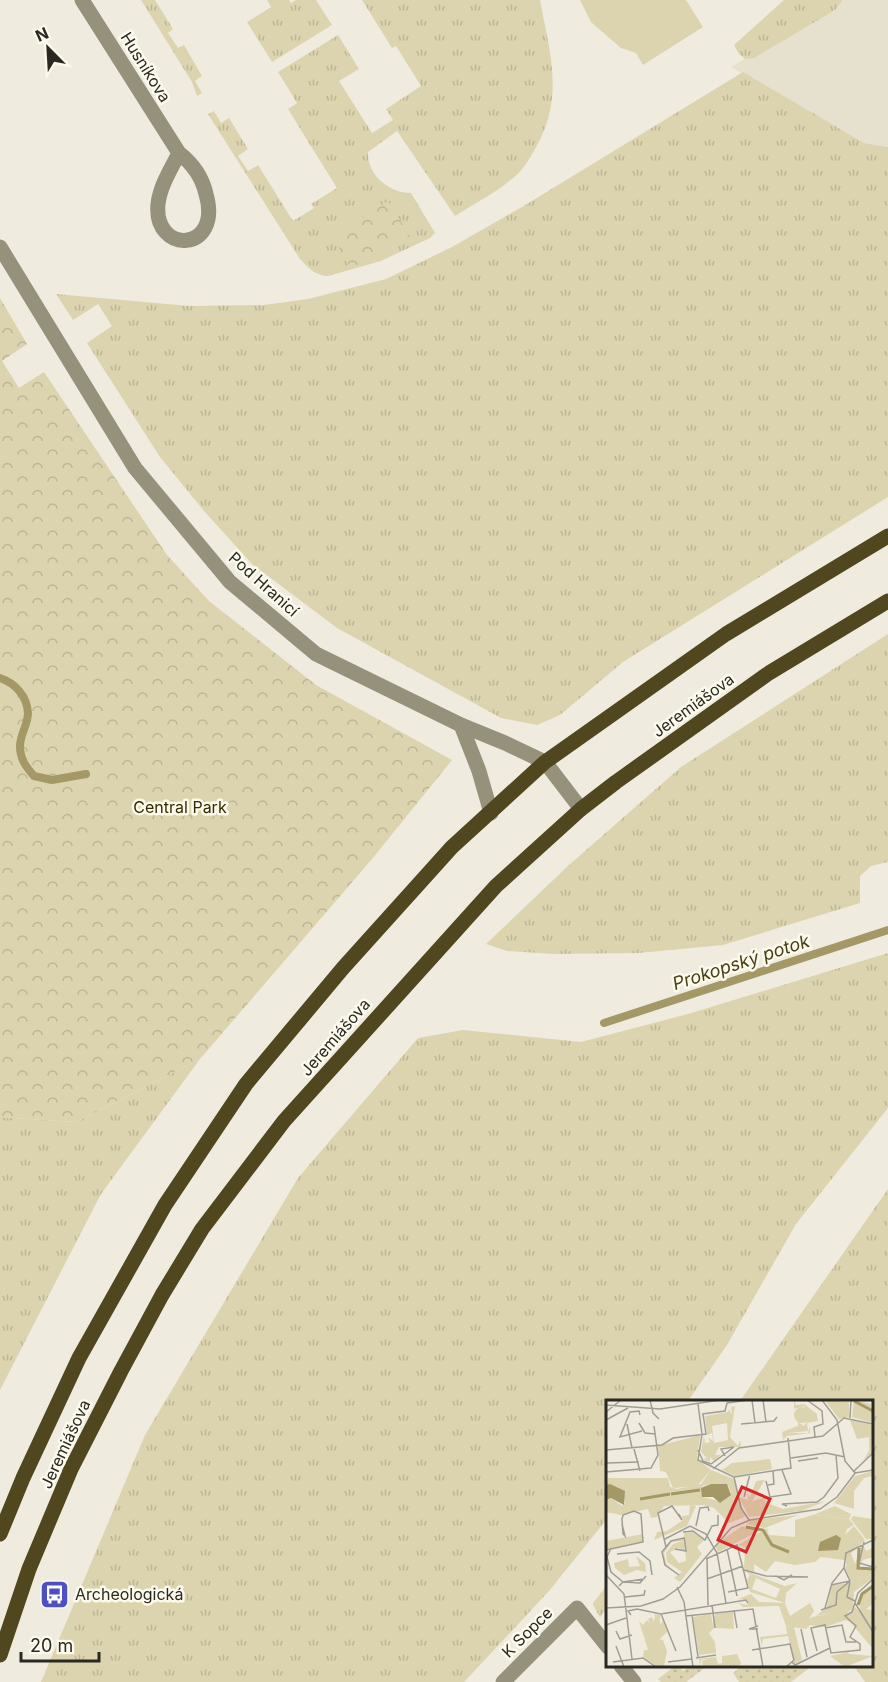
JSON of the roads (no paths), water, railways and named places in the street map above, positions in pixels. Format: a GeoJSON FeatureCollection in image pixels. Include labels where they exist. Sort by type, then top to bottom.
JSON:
{"type":"FeatureCollection","features":[{"type":"Feature","properties":{"kind":"main road","name":"Jeremiášova"},"geometry":{"type":"LineString","coordinates":[[0,1534],[23,1478],[79,1358],[165,1205],[246,1084],[343,968],[452,847],[545,762],[726,634],[888,536]]}},
{"type":"Feature","properties":{"kind":"main road","name":"Jeremiášova"},"geometry":{"type":"LineString","coordinates":[[0,1655],[29,1569],[71,1469],[116,1380],[162,1295],[202,1229],[284,1121],[496,886],[581,809],[769,673],[888,602]]}},
{"type":"Feature","properties":{"kind":"street","name":"Husníkova"},"geometry":{"type":"LineString","coordinates":[[82,0],[178,153],[187,159],[200,176],[208,200],[209,221],[198,236],[181,241],[172,238],[164,230],[158,207],[168,174],[178,153]]}},
{"type":"Feature","properties":{"kind":"street","name":"Pod Hranicí"},"geometry":{"type":"LineString","coordinates":[[0,247],[135,468],[230,582],[316,654],[460,725],[545,762],[581,809]]}},
{"type":"Feature","properties":{"kind":"street"},"geometry":{"type":"LineString","coordinates":[[460,725],[479,771],[491,813]]}},
{"type":"Feature","properties":{"kind":"street","name":"K Sopce"},"geometry":{"type":"LineString","coordinates":[[503,1682],[578,1608],[606,1644]]}},
{"type":"Feature","properties":{"kind":"street"},"geometry":{"type":"LineString","coordinates":[[623,1667],[634,1682]]}},
{"type":"Feature","properties":{"kind":"waterway"},"geometry":{"type":"LineString","coordinates":[[0,678],[11,683],[25,701],[28,717],[21,738],[20,751],[24,762],[34,776],[52,780],[86,774]]}},
{"type":"Feature","properties":{"kind":"waterway","name":"Prokopský potok"},"geometry":{"type":"LineString","coordinates":[[604,1023],[888,930]]}},
{"type":"Feature","properties":{"kind":"place","name":"Archeologická"},"geometry":{"type":"Point","coordinates":[54,1594]}},
{"type":"Feature","properties":{"kind":"park label","name":"Central Park"},"geometry":{"type":"Point","coordinates":[180,807]}}]}
